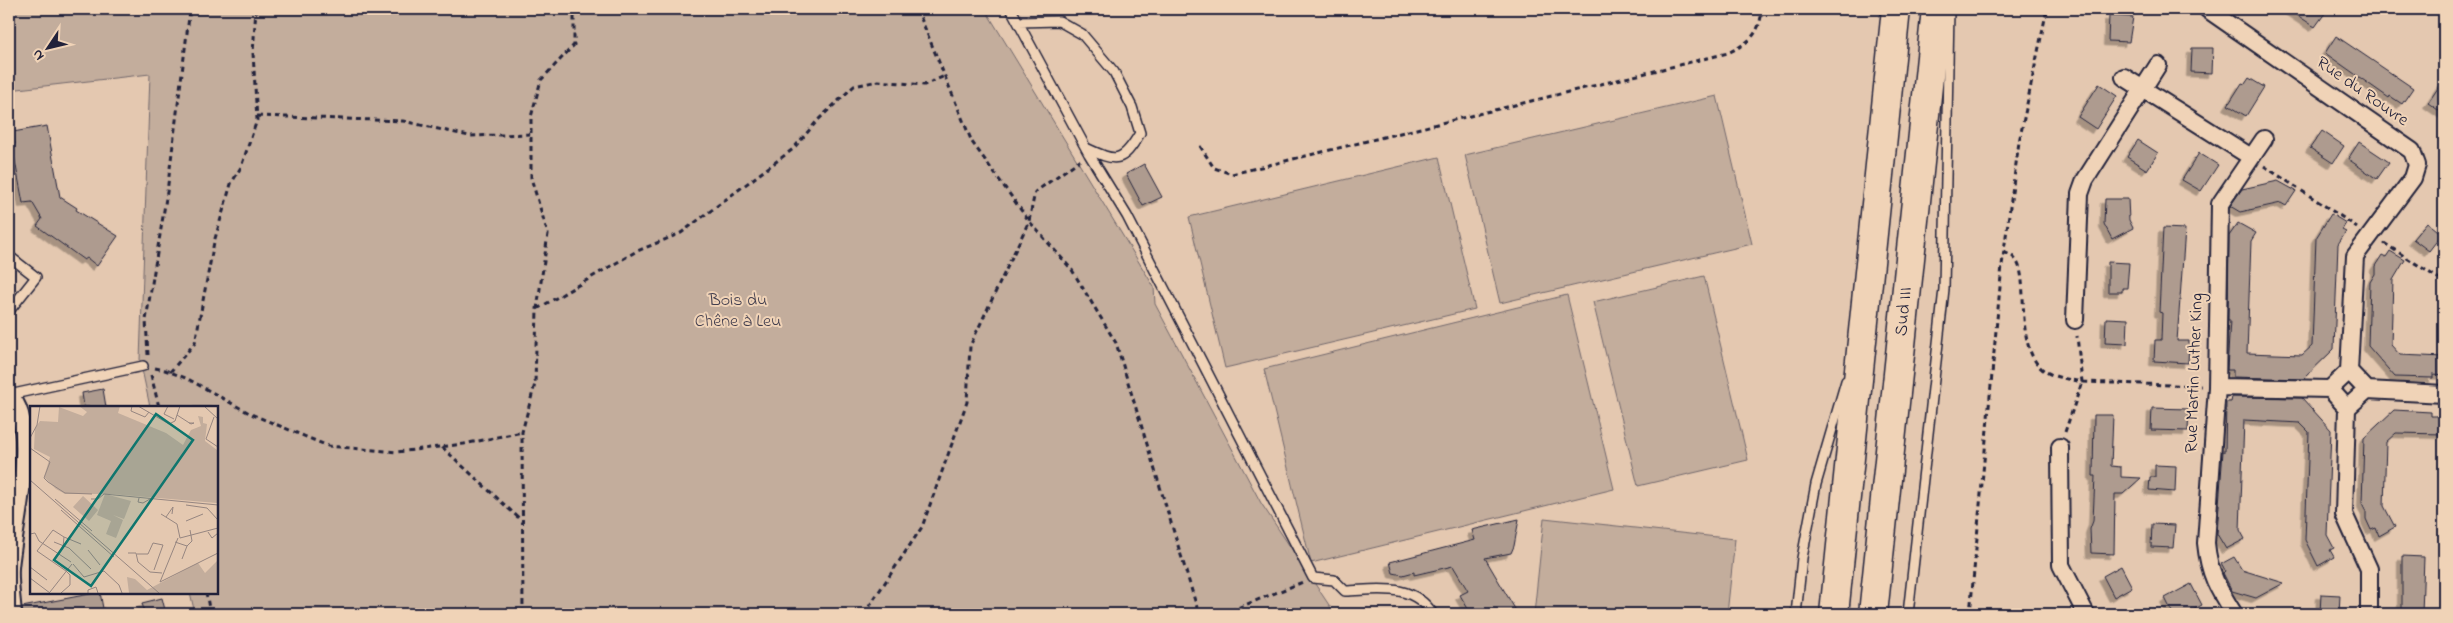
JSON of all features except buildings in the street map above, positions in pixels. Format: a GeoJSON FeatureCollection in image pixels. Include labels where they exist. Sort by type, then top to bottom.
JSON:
{"type":"FeatureCollection","features":[{"type":"Feature","properties":{"kind":"highway"},"geometry":{"type":"LineString","coordinates":[[1834,614],[1896,9]]}},
{"type":"Feature","properties":{"kind":"highway","name":"Sud III"},"geometry":{"type":"LineString","coordinates":[[1873,614],[1936,9]]}},
{"type":"Feature","properties":{"kind":"street","name":"Rue du Rouvre"},"geometry":{"type":"LineString","coordinates":[[2207,9],[2412,151],[2418,165],[2413,178],[2369,234],[2355,256],[2349,371]]}},
{"type":"Feature","properties":{"kind":"street"},"geometry":{"type":"LineString","coordinates":[[2075,320],[2080,194],[2085,180],[2158,65]]}},
{"type":"Feature","properties":{"kind":"street"},"geometry":{"type":"LineString","coordinates":[[2124,77],[2251,157]]}},
{"type":"Feature","properties":{"kind":"street","name":"Rue Martin Luther King"},"geometry":{"type":"LineString","coordinates":[[2234,614],[2215,584],[2208,562],[2206,543],[2216,387],[2220,204],[2264,139]]}},
{"type":"Feature","properties":{"kind":"street"},"geometry":{"type":"LineString","coordinates":[[2216,387],[2330,389],[2349,371],[2367,390],[2444,394]]}},
{"type":"Feature","properties":{"kind":"street"},"geometry":{"type":"LineString","coordinates":[[2330,389],[2347,408],[2344,514],[2369,569],[2369,614]]}},
{"type":"Feature","properties":{"kind":"street"},"geometry":{"type":"LineString","coordinates":[[2347,408],[2367,390]]}},
{"type":"Feature","properties":{"kind":"street"},"geometry":{"type":"LineString","coordinates":[[9,395],[14,400],[24,432],[23,473],[10,569],[13,614]]}},
{"type":"Feature","properties":{"kind":"street"},"geometry":{"type":"LineString","coordinates":[[2060,446],[2061,565],[2086,614]]}},
{"type":"Feature","properties":{"kind":"lane"},"geometry":{"type":"LineString","coordinates":[[1012,9],[1087,151],[1127,216],[1313,578],[1334,580],[1346,591],[1401,589],[1427,604],[1433,614]]}},
{"type":"Feature","properties":{"kind":"lane"},"geometry":{"type":"LineString","coordinates":[[1908,614],[1944,289],[1949,9]]}},
{"type":"Feature","properties":{"kind":"lane"},"geometry":{"type":"LineString","coordinates":[[1018,22],[1058,20],[1082,34],[1114,72],[1132,107],[1140,133],[1131,149],[1119,157],[1111,159],[1087,151]]}},
{"type":"Feature","properties":{"kind":"lane"},"geometry":{"type":"LineString","coordinates":[[9,256],[36,277],[9,311]]}},
{"type":"Feature","properties":{"kind":"lane"},"geometry":{"type":"LineString","coordinates":[[1796,614],[1802,558],[1816,484],[1864,320]]}},
{"type":"Feature","properties":{"kind":"lane"},"geometry":{"type":"LineString","coordinates":[[9,395],[143,366]]}},
{"type":"Feature","properties":{"kind":"path"},"geometry":{"type":"LineString","coordinates":[[143,366],[149,367],[146,320],[167,192],[170,148],[190,9]]}},
{"type":"Feature","properties":{"kind":"path"},"geometry":{"type":"LineString","coordinates":[[170,372],[195,343],[214,242],[231,184],[242,167],[257,116],[253,53],[256,9]]}},
{"type":"Feature","properties":{"kind":"path"},"geometry":{"type":"LineString","coordinates":[[522,614],[522,432],[535,384],[537,309],[548,234],[531,178],[531,117],[541,80],[574,45],[574,9]]}},
{"type":"Feature","properties":{"kind":"path"},"geometry":{"type":"LineString","coordinates":[[917,9],[972,142],[1029,221],[1072,270],[1116,343],[1200,614]]}},
{"type":"Feature","properties":{"kind":"path"},"geometry":{"type":"LineString","coordinates":[[1200,146],[1214,168],[1232,174],[1728,53],[1748,44],[1761,20],[1762,9]]}},
{"type":"Feature","properties":{"kind":"path"},"geometry":{"type":"LineString","coordinates":[[1970,614],[2004,252],[2020,142],[2047,9]]}},
{"type":"Feature","properties":{"kind":"path"},"geometry":{"type":"LineString","coordinates":[[537,309],[635,252],[681,233],[793,150],[818,120],[854,86],[878,81],[924,85],[945,76]]}},
{"type":"Feature","properties":{"kind":"path"},"geometry":{"type":"LineString","coordinates":[[257,116],[403,121],[469,136],[530,134]]}},
{"type":"Feature","properties":{"kind":"path"},"geometry":{"type":"LineString","coordinates":[[864,614],[922,526],[967,402],[970,346],[1029,221],[1035,192],[1087,151]]}},
{"type":"Feature","properties":{"kind":"path"},"geometry":{"type":"LineString","coordinates":[[2251,157],[2444,282]]}},
{"type":"Feature","properties":{"kind":"path"},"geometry":{"type":"LineString","coordinates":[[2004,252],[2014,258],[2020,268],[2026,336],[2029,348],[2041,368],[2055,376],[2082,382],[2216,387]]}},
{"type":"Feature","properties":{"kind":"path"},"geometry":{"type":"LineString","coordinates":[[2060,446],[2082,382],[2075,320]]}},
{"type":"Feature","properties":{"kind":"path"},"geometry":{"type":"LineString","coordinates":[[159,406],[149,367],[170,372],[251,414],[328,446],[397,452],[442,447],[522,432]]}},
{"type":"Feature","properties":{"kind":"path"},"geometry":{"type":"LineString","coordinates":[[442,447],[522,522]]}},
{"type":"Feature","properties":{"kind":"path"},"geometry":{"type":"LineString","coordinates":[[1222,614],[1313,578]]}},
{"type":"Feature","properties":{"kind":"path"},"geometry":{"type":"LineString","coordinates":[[206,593],[210,614]]}},
{"type":"Feature","properties":{"kind":"green space","name":"Bois du Chêne à Leu"},"geometry":{"type":"Polygon","coordinates":[[[9,9],[985,9],[1154,287],[1155,304],[1261,503],[1335,614],[195,614],[190,593],[218,593],[218,406],[150,406],[140,360],[150,74],[9,90],[9,9]]]}},
{"type":"Feature","properties":{"kind":"green space"},"geometry":{"type":"Polygon","coordinates":[[[1717,96],[1752,244],[1500,303],[1465,155],[1717,96]]]}},
{"type":"Feature","properties":{"kind":"green space"},"geometry":{"type":"Polygon","coordinates":[[[1439,157],[1475,309],[1225,368],[1189,217],[1439,157]]]}},
{"type":"Feature","properties":{"kind":"green space"},"geometry":{"type":"Polygon","coordinates":[[[1704,276],[1748,460],[1638,486],[1593,302],[1704,276]]]}},
{"type":"Feature","properties":{"kind":"green space"},"geometry":{"type":"Polygon","coordinates":[[[1567,295],[1614,489],[1311,563],[1264,369],[1567,295]]]}},
{"type":"Feature","properties":{"kind":"green space"},"geometry":{"type":"Polygon","coordinates":[[[1544,518],[1735,539],[1727,614],[1534,614],[1544,518]]]}}]}
